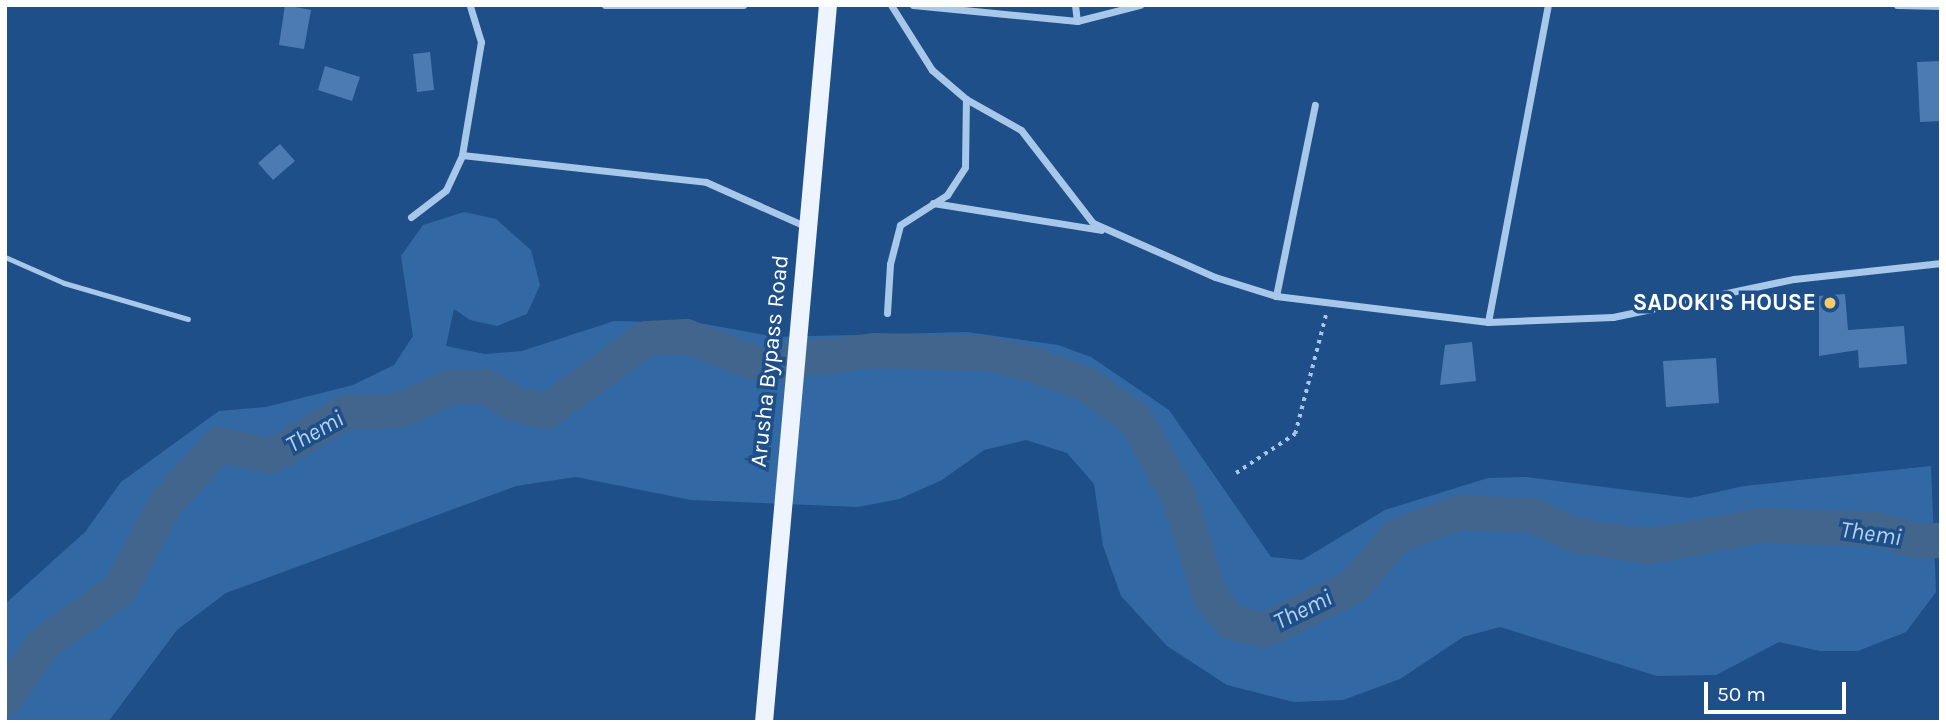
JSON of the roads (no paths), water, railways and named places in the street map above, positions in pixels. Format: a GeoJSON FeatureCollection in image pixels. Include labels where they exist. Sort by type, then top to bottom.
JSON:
{"type":"FeatureCollection","features":[{"type":"Feature","properties":{"kind":"main road","name":"Arusha Bypass Road"},"geometry":{"type":"LineString","coordinates":[[764,722],[778,526],[828,5]]}},
{"type":"Feature","properties":{"kind":"street"},"geometry":{"type":"LineString","coordinates":[[411,217],[446,190],[463,155],[481,42],[470,5]]}},
{"type":"Feature","properties":{"kind":"street"},"geometry":{"type":"LineString","coordinates":[[605,5],[743,5]]}},
{"type":"Feature","properties":{"kind":"street"},"geometry":{"type":"LineString","coordinates":[[891,5],[932,70],[966,99],[1021,130],[1079,211],[1112,232],[1215,277],[1276,296],[1329,305],[1488,322],[1613,317],[1794,279],[1941,263]]}},
{"type":"Feature","properties":{"kind":"street"},"geometry":{"type":"LineString","coordinates":[[913,5],[1077,21],[1140,5]]}},
{"type":"Feature","properties":{"kind":"street"},"geometry":{"type":"LineString","coordinates":[[1075,5],[1077,21]]}},
{"type":"Feature","properties":{"kind":"street"},"geometry":{"type":"LineString","coordinates":[[1488,322],[1548,5]]}},
{"type":"Feature","properties":{"kind":"street"},"geometry":{"type":"LineString","coordinates":[[1897,5],[1941,6]]}},
{"type":"Feature","properties":{"kind":"street"},"geometry":{"type":"LineString","coordinates":[[887,313],[890,264],[900,225],[958,185],[965,167],[966,99]]}},
{"type":"Feature","properties":{"kind":"street"},"geometry":{"type":"LineString","coordinates":[[1276,296],[1315,105]]}},
{"type":"Feature","properties":{"kind":"street"},"geometry":{"type":"LineString","coordinates":[[463,155],[706,182],[807,227]]}},
{"type":"Feature","properties":{"kind":"street"},"geometry":{"type":"LineString","coordinates":[[933,203],[1112,232]]}},
{"type":"Feature","properties":{"kind":"lane"},"geometry":{"type":"LineString","coordinates":[[5,257],[75,286],[188,319]]}},
{"type":"Feature","properties":{"kind":"waterway","name":"Themi"},"geometry":{"type":"LineString","coordinates":[[5,698],[42,644],[119,589],[166,502],[219,444],[270,456],[345,412],[400,410],[448,387],[484,386],[515,404],[546,411],[646,338],[686,336],[753,362]]}},
{"type":"Feature","properties":{"kind":"waterway","name":"Themi"},"geometry":{"type":"LineString","coordinates":[[778,362],[874,350],[985,353],[1036,365],[1089,386],[1134,418],[1179,497],[1209,594],[1229,621],[1263,630],[1353,586],[1397,535],[1459,512],[1532,515],[1575,535],[1649,546],[1760,525],[1876,529],[1915,540],[1941,540]]}},
{"type":"Feature","properties":{"kind":"place","name":"SADOKI'S HOUSE"},"geometry":{"type":"Point","coordinates":[1830,303]}}]}
